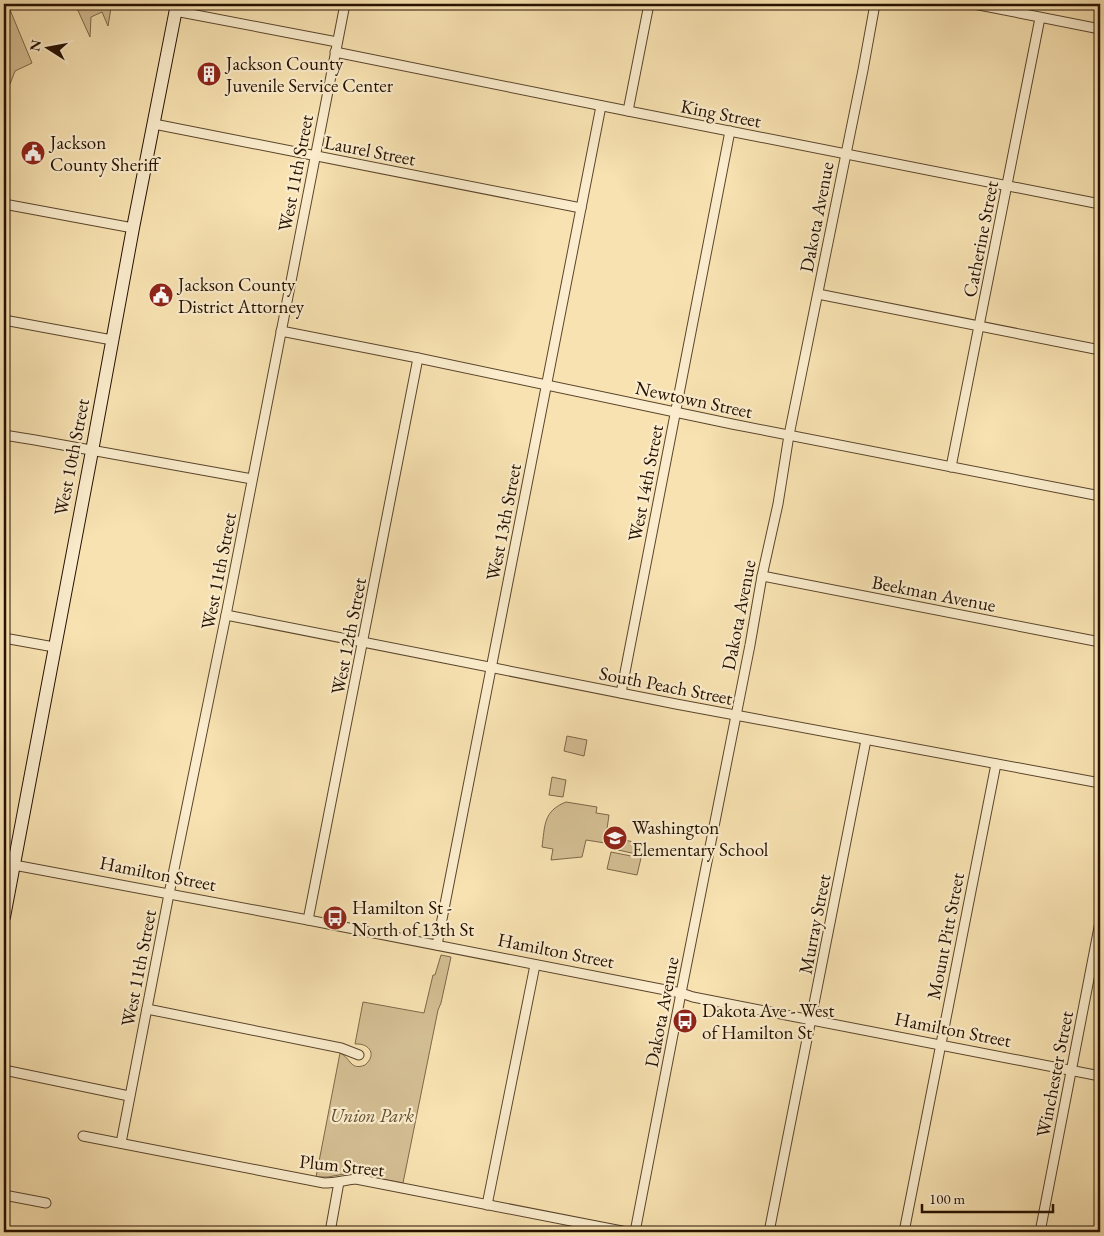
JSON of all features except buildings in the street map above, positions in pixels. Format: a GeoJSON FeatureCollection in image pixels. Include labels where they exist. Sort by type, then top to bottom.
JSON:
{"type":"FeatureCollection","features":[{"type":"Feature","properties":{"kind":"street","name":"West 11th Street"},"geometry":{"type":"LineString","coordinates":[[120,1143],[226,615],[344,4]]}},
{"type":"Feature","properties":{"kind":"street"},"geometry":{"type":"LineString","coordinates":[[628,111],[649,4]]}},
{"type":"Feature","properties":{"kind":"street","name":"Dakota Avenue"},"geometry":{"type":"LineString","coordinates":[[635,1232],[762,576],[778,504],[789,435],[875,4]]}},
{"type":"Feature","properties":{"kind":"street"},"geometry":{"type":"LineString","coordinates":[[974,4],[1100,29]]}},
{"type":"Feature","properties":{"kind":"street"},"geometry":{"type":"LineString","coordinates":[[176,8],[337,42]]}},
{"type":"Feature","properties":{"kind":"street","name":"West 10th Street"},"geometry":{"type":"LineString","coordinates":[[4,917],[9,864],[54,647],[176,8]]}},
{"type":"Feature","properties":{"kind":"street","name":"Catherine Street"},"geometry":{"type":"LineString","coordinates":[[951,467],[1040,18]]}},
{"type":"Feature","properties":{"kind":"street","name":"King Street"},"geometry":{"type":"LineString","coordinates":[[335,52],[1100,204]]}},
{"type":"Feature","properties":{"kind":"street","name":"West 13th Street"},"geometry":{"type":"LineString","coordinates":[[437,945],[601,106]]}},
{"type":"Feature","properties":{"kind":"street","name":"Laurel Street"},"geometry":{"type":"LineString","coordinates":[[154,124],[581,208]]}},
{"type":"Feature","properties":{"kind":"street","name":"West 14th Street"},"geometry":{"type":"LineString","coordinates":[[621,693],[730,131]]}},
{"type":"Feature","properties":{"kind":"street"},"geometry":{"type":"LineString","coordinates":[[4,204],[133,228]]}},
{"type":"Feature","properties":{"kind":"street"},"geometry":{"type":"LineString","coordinates":[[818,294],[1100,350]]}},
{"type":"Feature","properties":{"kind":"street"},"geometry":{"type":"LineString","coordinates":[[4,320],[112,340]]}},
{"type":"Feature","properties":{"kind":"street","name":"Newtown Street"},"geometry":{"type":"LineString","coordinates":[[281,331],[789,435],[1100,496]]}},
{"type":"Feature","properties":{"kind":"street","name":"West 12th Street"},"geometry":{"type":"LineString","coordinates":[[308,920],[418,358]]}},
{"type":"Feature","properties":{"kind":"street"},"geometry":{"type":"LineString","coordinates":[[4,435],[252,479]]}},
{"type":"Feature","properties":{"kind":"street","name":"Beekman Avenue"},"geometry":{"type":"LineString","coordinates":[[762,576],[1100,642]]}},
{"type":"Feature","properties":{"kind":"street","name":"South Peach Street"},"geometry":{"type":"LineString","coordinates":[[226,615],[491,668],[1100,784]]}},
{"type":"Feature","properties":{"kind":"street"},"geometry":{"type":"LineString","coordinates":[[4,638],[54,647]]}},
{"type":"Feature","properties":{"kind":"street","name":"Murray Street"},"geometry":{"type":"LineString","coordinates":[[769,1232],[866,740]]}},
{"type":"Feature","properties":{"kind":"street","name":"Mount Pitt Street"},"geometry":{"type":"LineString","coordinates":[[904,1232],[996,764]]}},
{"type":"Feature","properties":{"kind":"street","name":"Hamilton Street"},"geometry":{"type":"LineString","coordinates":[[9,864],[437,945],[1100,1076]]}},
{"type":"Feature","properties":{"kind":"street","name":"Winchester Street"},"geometry":{"type":"LineString","coordinates":[[1040,1232],[1100,922]]}},
{"type":"Feature","properties":{"kind":"street"},"geometry":{"type":"LineString","coordinates":[[488,1205],[535,965]]}},
{"type":"Feature","properties":{"kind":"street"},"geometry":{"type":"LineString","coordinates":[[147,1009],[341,1048],[359,1055]]}},
{"type":"Feature","properties":{"kind":"street"},"geometry":{"type":"LineString","coordinates":[[4,1070],[129,1096]]}},
{"type":"Feature","properties":{"kind":"street","name":"Plum Street"},"geometry":{"type":"LineString","coordinates":[[83,1136],[324,1183],[356,1179],[627,1232]]}},
{"type":"Feature","properties":{"kind":"street"},"geometry":{"type":"LineString","coordinates":[[330,1232],[339,1182]]}},
{"type":"Feature","properties":{"kind":"street"},"geometry":{"type":"LineString","coordinates":[[4,1195],[46,1202]]}},
{"type":"Feature","properties":{"kind":"green space"},"geometry":{"type":"Polygon","coordinates":[[[4,4],[11,4],[8,5],[32,63],[15,71],[10,84],[4,83],[4,4]]]}},
{"type":"Feature","properties":{"kind":"green space"},"geometry":{"type":"Polygon","coordinates":[[[75,4],[96,4],[111,8],[108,26],[102,12],[91,17],[90,37],[75,4]]]}},
{"type":"Feature","properties":{"kind":"green space"},"geometry":{"type":"Polygon","coordinates":[[[567,736],[587,740],[584,756],[564,751],[567,736]]]}},
{"type":"Feature","properties":{"kind":"green space"},"geometry":{"type":"Polygon","coordinates":[[[552,777],[566,780],[563,797],[549,795],[552,777]]]}},
{"type":"Feature","properties":{"kind":"green space"},"geometry":{"type":"Polygon","coordinates":[[[566,802],[597,807],[596,813],[609,815],[605,843],[586,840],[582,857],[551,860],[553,849],[542,847],[546,820],[553,810],[566,802]]]}},
{"type":"Feature","properties":{"kind":"green space"},"geometry":{"type":"Polygon","coordinates":[[[620,839],[643,844],[641,855],[618,850],[620,839]]]}},
{"type":"Feature","properties":{"kind":"green space"},"geometry":{"type":"Polygon","coordinates":[[[611,852],[641,858],[637,875],[607,869],[611,852]]]}},
{"type":"Feature","properties":{"kind":"green space","name":"Union Park"},"geometry":{"type":"Polygon","coordinates":[[[441,955],[451,957],[438,1010],[403,1183],[350,1173],[316,1177],[340,1053],[356,1066],[365,1065],[371,1057],[370,1050],[365,1045],[355,1044],[363,1002],[424,1013],[433,975],[435,975],[441,955]]]}},
{"type":"Feature","properties":{"kind":"place","name":"Jackson County Juvenile Service Center"},"geometry":{"type":"Point","coordinates":[209,74]}},
{"type":"Feature","properties":{"kind":"place","name":"Jackson County Sheriff"},"geometry":{"type":"Point","coordinates":[33,153]}},
{"type":"Feature","properties":{"kind":"place","name":"Jackson County District Attorney"},"geometry":{"type":"Point","coordinates":[161,295]}},
{"type":"Feature","properties":{"kind":"place","name":"Washington Elementary School"},"geometry":{"type":"Point","coordinates":[615,838]}},
{"type":"Feature","properties":{"kind":"place","name":"Hamilton St - North of 13th St"},"geometry":{"type":"Point","coordinates":[335,918]}},
{"type":"Feature","properties":{"kind":"place","name":"Dakota Ave - West of Hamilton St"},"geometry":{"type":"Point","coordinates":[685,1021]}}]}
